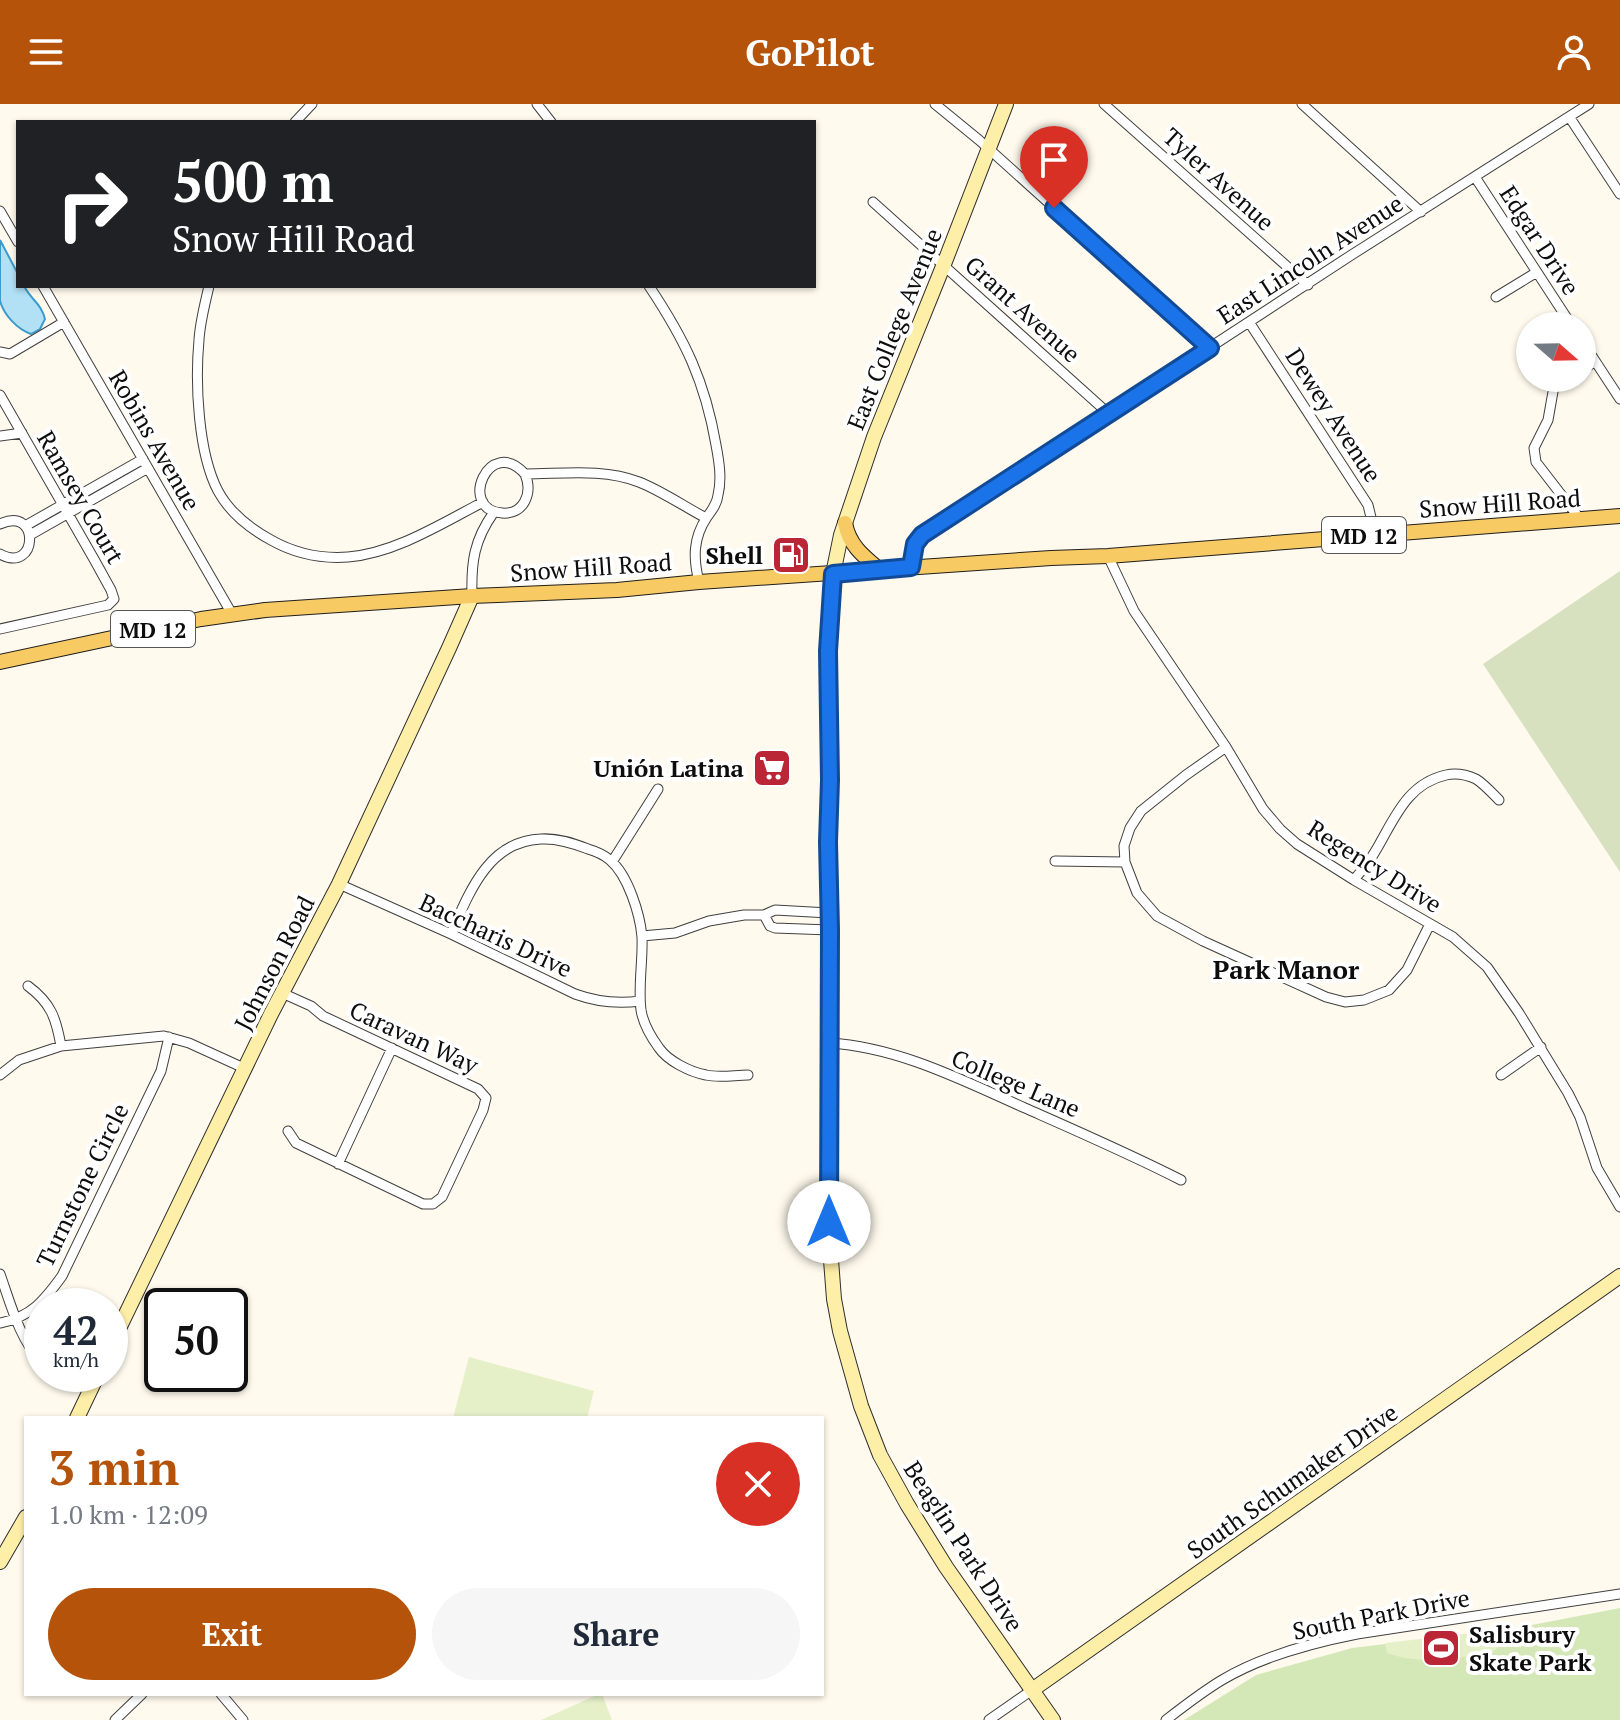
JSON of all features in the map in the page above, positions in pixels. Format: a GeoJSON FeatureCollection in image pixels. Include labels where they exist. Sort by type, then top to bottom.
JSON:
{"type":"FeatureCollection","features":[{"type":"Feature","properties":{"kind":"main road","name":"East College Avenue"},"geometry":{"type":"LineString","coordinates":[[833,574],[845,523],[874,437],[1006,104]]}},
{"type":"Feature","properties":{"kind":"main road","name":"Snow Hill Road"},"geometry":{"type":"LineString","coordinates":[[0,662],[171,625],[232,614],[293,608],[617,590],[911,567],[1108,556],[1620,516]]}},
{"type":"Feature","properties":{"kind":"main road"},"geometry":{"type":"LineString","coordinates":[[845,523],[856,550],[880,570]]}},
{"type":"Feature","properties":{"kind":"main road","name":"Beaglin Park Drive"},"geometry":{"type":"LineString","coordinates":[[833,574],[828,651],[829,1234],[840,1331],[857,1395],[880,1455],[946,1567],[1053,1720]]}},
{"type":"Feature","properties":{"kind":"main road","name":"Johnson Road"},"geometry":{"type":"LineString","coordinates":[[128,1310],[282,993],[339,884],[472,596]]}},
{"type":"Feature","properties":{"kind":"main road","name":"South Schumaker Drive"},"geometry":{"type":"LineString","coordinates":[[1032,1690],[1620,1276]]}},
{"type":"Feature","properties":{"kind":"main road"},"geometry":{"type":"LineString","coordinates":[[78,1416],[89,1392]]}},
{"type":"Feature","properties":{"kind":"main road"},"geometry":{"type":"LineString","coordinates":[[0,1562],[24,1520]]}},
{"type":"Feature","properties":{"kind":"street"},"geometry":{"type":"LineString","coordinates":[[297,120],[312,104]]}},
{"type":"Feature","properties":{"kind":"street"},"geometry":{"type":"LineString","coordinates":[[537,104],[549,120]]}},
{"type":"Feature","properties":{"kind":"street"},"geometry":{"type":"LineString","coordinates":[[935,104],[1210,348]]}},
{"type":"Feature","properties":{"kind":"street","name":"Tyler Avenue"},"geometry":{"type":"LineString","coordinates":[[1104,104],[1308,285]]}},
{"type":"Feature","properties":{"kind":"street"},"geometry":{"type":"LineString","coordinates":[[1302,104],[1421,212]]}},
{"type":"Feature","properties":{"kind":"street","name":"East Lincoln Avenue"},"geometry":{"type":"LineString","coordinates":[[911,567],[915,544],[922,535],[1589,104]]}},
{"type":"Feature","properties":{"kind":"street"},"geometry":{"type":"LineString","coordinates":[[1570,118],[1620,194]]}},
{"type":"Feature","properties":{"kind":"street","name":"Edgar Drive"},"geometry":{"type":"LineString","coordinates":[[1475,177],[1563,312]]}},
{"type":"Feature","properties":{"kind":"street","name":"Grant Avenue"},"geometry":{"type":"LineString","coordinates":[[873,202],[1109,414]]}},
{"type":"Feature","properties":{"kind":"street"},"geometry":{"type":"LineString","coordinates":[[0,211],[16,239]]}},
{"type":"Feature","properties":{"kind":"street"},"geometry":{"type":"LineString","coordinates":[[1496,297],[1537,272]]}},
{"type":"Feature","properties":{"kind":"street","name":"Robins Avenue"},"geometry":{"type":"LineString","coordinates":[[44,288],[232,614]]}},
{"type":"Feature","properties":{"kind":"street"},"geometry":{"type":"LineString","coordinates":[[209,288],[199,340],[199,410],[204,443],[210,471],[219,492],[246,524],[281,546],[302,553],[348,557],[402,542],[483,502]]}},
{"type":"Feature","properties":{"kind":"street"},"geometry":{"type":"LineString","coordinates":[[650,288],[674,324],[697,371],[711,417],[718,455],[720,482],[716,504],[698,533],[695,549],[694,562],[699,582]]}},
{"type":"Feature","properties":{"kind":"street"},"geometry":{"type":"LineString","coordinates":[[0,352],[10,354],[64,322]]}},
{"type":"Feature","properties":{"kind":"street","name":"Dewey Avenue"},"geometry":{"type":"LineString","coordinates":[[1249,322],[1368,505],[1375,534]]}},
{"type":"Feature","properties":{"kind":"street"},"geometry":{"type":"LineString","coordinates":[[1596,363],[1620,399]]}},
{"type":"Feature","properties":{"kind":"street"},"geometry":{"type":"LineString","coordinates":[[1553,392],[1548,420],[1534,448],[1536,462],[1580,519]]}},
{"type":"Feature","properties":{"kind":"street","name":"Ramsey Court"},"geometry":{"type":"LineString","coordinates":[[0,395],[114,599],[108,605],[0,629]]}},
{"type":"Feature","properties":{"kind":"street"},"geometry":{"type":"LineString","coordinates":[[0,436],[22,433]]}},
{"type":"Feature","properties":{"kind":"street"},"geometry":{"type":"LineString","coordinates":[[27,530],[146,463]]}},
{"type":"Feature","properties":{"kind":"street"},"geometry":{"type":"LineString","coordinates":[[525,474],[529,489],[524,504],[511,513],[494,512],[483,502],[480,480],[489,468],[497,464],[513,465],[525,474],[598,473],[640,482],[706,518]]}},
{"type":"Feature","properties":{"kind":"street"},"geometry":{"type":"LineString","coordinates":[[472,596],[474,553],[485,524],[494,512]]}},
{"type":"Feature","properties":{"kind":"street"},"geometry":{"type":"LineString","coordinates":[[0,524],[8,520],[16,521],[27,530],[30,543],[23,555],[10,558],[0,554]]}},
{"type":"Feature","properties":{"kind":"street","name":"Regency Drive"},"geometry":{"type":"LineString","coordinates":[[1108,556],[1134,611],[1226,747],[1263,809],[1280,829],[1297,844],[1354,880],[1453,937],[1487,967],[1568,1093],[1580,1117],[1597,1168],[1620,1207]]}},
{"type":"Feature","properties":{"kind":"street"},"geometry":{"type":"LineString","coordinates":[[1226,747],[1141,811],[1130,828],[1124,846],[1125,862],[1137,893],[1157,916],[1203,941],[1326,997],[1345,1002],[1364,1000],[1389,990],[1407,970],[1430,924]]}},
{"type":"Feature","properties":{"kind":"street"},"geometry":{"type":"LineString","coordinates":[[1354,880],[1372,858],[1408,798],[1431,778],[1453,773],[1475,779],[1499,800]]}},
{"type":"Feature","properties":{"kind":"street"},"geometry":{"type":"LineString","coordinates":[[612,862],[658,789]]}},
{"type":"Feature","properties":{"kind":"street"},"geometry":{"type":"LineString","coordinates":[[451,934],[467,897],[489,863],[500,853],[520,843],[546,838],[570,842],[593,851],[612,862],[634,902],[642,936],[642,1013],[661,1052],[678,1064],[706,1075],[748,1075]]}},
{"type":"Feature","properties":{"kind":"street"},"geometry":{"type":"LineString","coordinates":[[1055,861],[1125,862]]}},
{"type":"Feature","properties":{"kind":"street","name":"Baccharis Drive"},"geometry":{"type":"LineString","coordinates":[[339,884],[575,994],[608,1002],[640,1001]]}},
{"type":"Feature","properties":{"kind":"street"},"geometry":{"type":"LineString","coordinates":[[642,936],[675,933],[725,918],[764,915],[775,910],[829,913]]}},
{"type":"Feature","properties":{"kind":"street"},"geometry":{"type":"LineString","coordinates":[[764,915],[770,926],[775,928],[830,930]]}},
{"type":"Feature","properties":{"kind":"street"},"geometry":{"type":"LineString","coordinates":[[28,986],[42,996],[56,1020],[61,1046]]}},
{"type":"Feature","properties":{"kind":"street","name":"Caravan Way"},"geometry":{"type":"LineString","coordinates":[[282,993],[311,1006],[323,1016],[478,1089],[486,1098],[442,1197],[433,1204],[423,1204],[296,1143],[288,1131]]}},
{"type":"Feature","properties":{"kind":"street"},"geometry":{"type":"LineString","coordinates":[[0,1075],[19,1060],[61,1046],[164,1036],[189,1043],[246,1069]]}},
{"type":"Feature","properties":{"kind":"street","name":"Turnstone Circle"},"geometry":{"type":"LineString","coordinates":[[0,1323],[17,1320],[33,1311],[62,1276],[161,1071],[169,1037]]}},
{"type":"Feature","properties":{"kind":"street","name":"College Lane"},"geometry":{"type":"LineString","coordinates":[[829,1043],[856,1045],[917,1062],[1091,1137],[1181,1180]]}},
{"type":"Feature","properties":{"kind":"street"},"geometry":{"type":"LineString","coordinates":[[1501,1075],[1541,1047]]}},
{"type":"Feature","properties":{"kind":"street"},"geometry":{"type":"LineString","coordinates":[[338,1164],[392,1048]]}},
{"type":"Feature","properties":{"kind":"street"},"geometry":{"type":"LineString","coordinates":[[0,1274],[24,1339]]}},
{"type":"Feature","properties":{"kind":"street","name":"South Park Drive"},"geometry":{"type":"LineString","coordinates":[[1166,1720],[1241,1670],[1313,1644],[1357,1634],[1620,1594]]}},
{"type":"Feature","properties":{"kind":"street","name":"South Schumaker Drive"},"geometry":{"type":"LineString","coordinates":[[989,1720],[1032,1690]]}},
{"type":"Feature","properties":{"kind":"street"},"geometry":{"type":"LineString","coordinates":[[115,1720],[140,1696]]}},
{"type":"Feature","properties":{"kind":"street"},"geometry":{"type":"LineString","coordinates":[[223,1696],[243,1720]]}},
{"type":"Feature","properties":{"kind":"green space"},"geometry":{"type":"Polygon","coordinates":[[[1620,571],[1620,872],[1483,664],[1620,571]]]}},
{"type":"Feature","properties":{"kind":"green space"},"geometry":{"type":"Polygon","coordinates":[[[469,1357],[594,1391],[588,1416],[454,1416],[469,1357]]]}},
{"type":"Feature","properties":{"kind":"green space"},"geometry":{"type":"Polygon","coordinates":[[[1620,1608],[1620,1720],[1184,1720],[1256,1675],[1352,1648],[1516,1628],[1620,1608]]]}},
{"type":"Feature","properties":{"kind":"green space","name":"Salisbury Skate Park"},"geometry":{"type":"Polygon","coordinates":[[[1516,1628],[1492,1653],[1435,1661],[1387,1653],[1385,1643],[1516,1628]]]}},
{"type":"Feature","properties":{"kind":"green space"},"geometry":{"type":"Polygon","coordinates":[[[595,1696],[603,1696],[612,1720],[541,1720],[595,1696]]]}},
{"type":"Feature","properties":{"kind":"water"},"geometry":{"type":"Polygon","coordinates":[[[0,240],[16,270],[16,288],[25,288],[39,305],[45,319],[40,329],[31,334],[21,329],[0,301],[0,240]]]}},
{"type":"Feature","properties":{"kind":"place","name":"Shell"},"geometry":{"type":"Point","coordinates":[791,555]}},
{"type":"Feature","properties":{"kind":"place","name":"Unión Latina"},"geometry":{"type":"Point","coordinates":[772,768]}},
{"type":"Feature","properties":{"kind":"place","name":"Salisbury Skate Park"},"geometry":{"type":"Point","coordinates":[1441,1648]}},
{"type":"Feature","properties":{"kind":"district","name":"Park Manor"},"geometry":{"type":"Point","coordinates":[1286,969]}},
{"type":"Feature","properties":{"kind":"route"},"geometry":{"type":"LineString","coordinates":[[829,1222],[828,651],[833,574],[911,567],[915,544],[922,535],[1210,348],[1054,208]]}}]}
